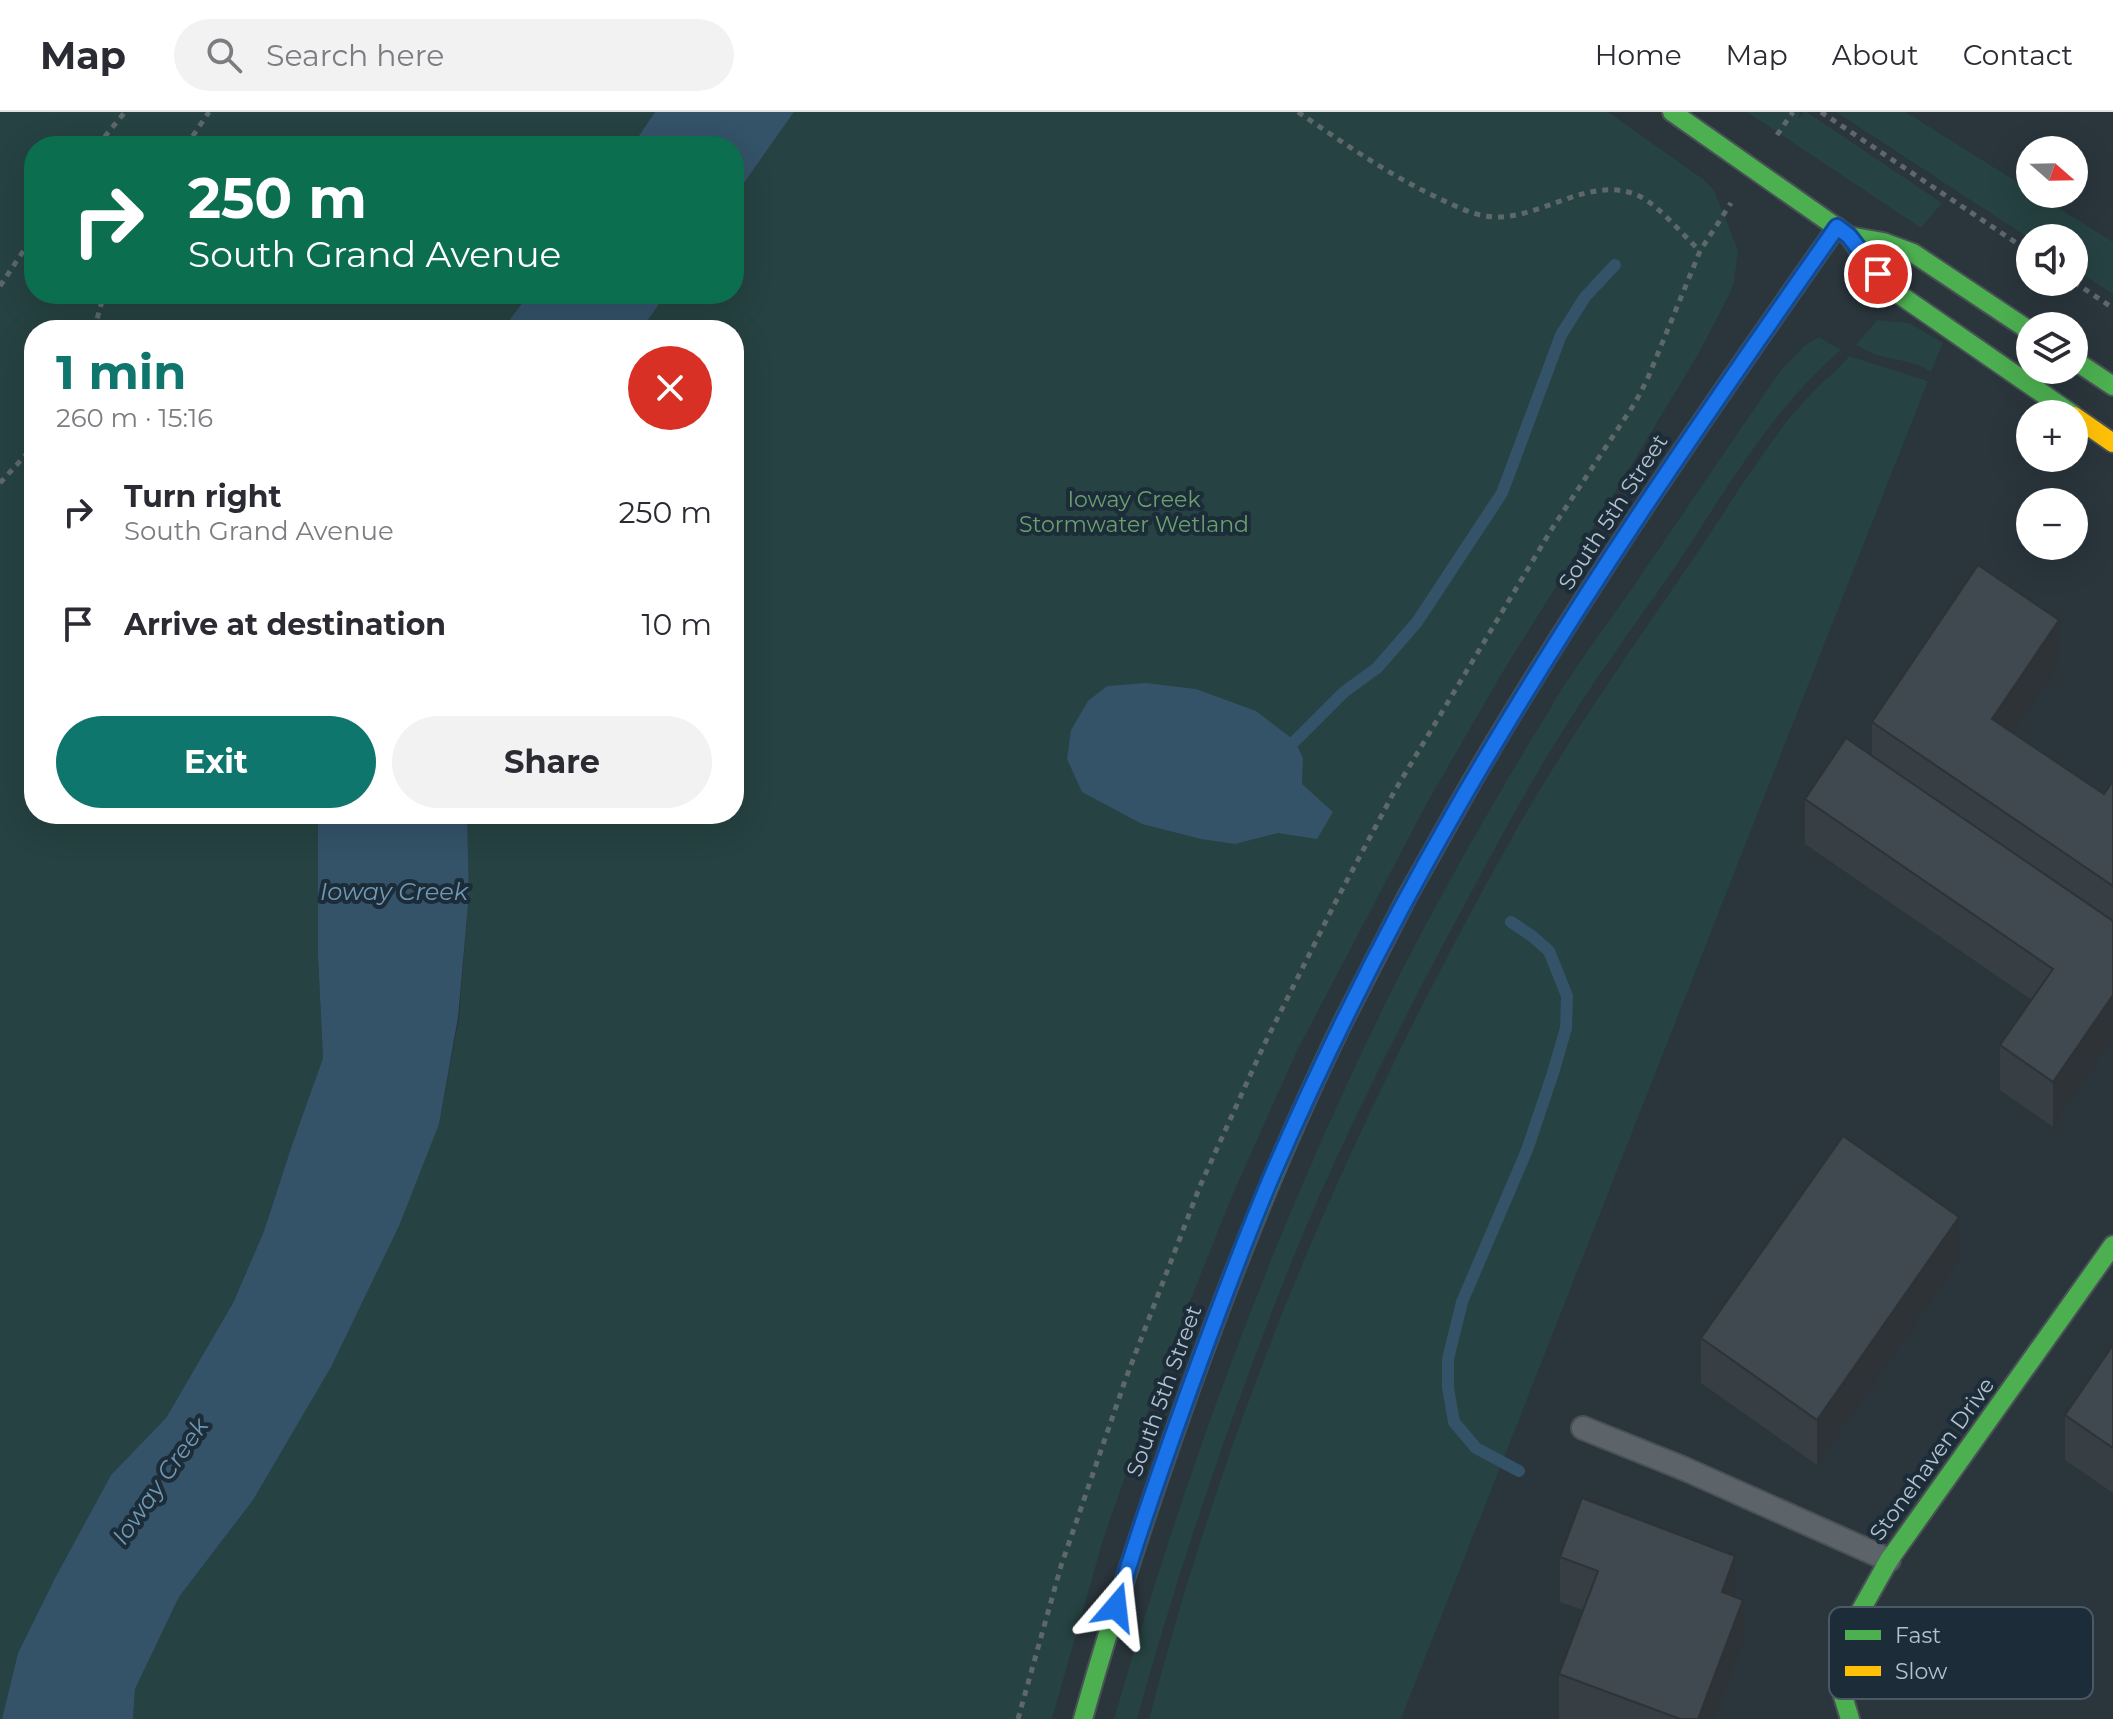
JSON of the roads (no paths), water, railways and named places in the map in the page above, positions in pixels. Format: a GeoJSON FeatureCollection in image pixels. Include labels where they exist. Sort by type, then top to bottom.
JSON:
{"type":"FeatureCollection","features":[{"type":"Feature","properties":{"kind":"street"},"geometry":{"type":"LineString","coordinates":[[1672,112],[1843,232],[1890,288],[2051,400]]}},
{"type":"Feature","properties":{"kind":"street"},"geometry":{"type":"LineString","coordinates":[[1843,232],[1913,253],[2016,322]]}},
{"type":"Feature","properties":{"kind":"street","name":"South 5th Street"},"geometry":{"type":"LineString","coordinates":[[1083,1719],[1140,1527],[1223,1296],[1274,1171],[1363,984],[1456,810],[1524,694],[1708,410],[1843,232]]}},
{"type":"Feature","properties":{"kind":"street"},"geometry":{"type":"LineString","coordinates":[[2088,369],[2113,386]]}},
{"type":"Feature","properties":{"kind":"street"},"geometry":{"type":"LineString","coordinates":[[2088,426],[2113,443]]}},
{"type":"Feature","properties":{"kind":"street","name":"Stonehaven Drive"},"geometry":{"type":"LineString","coordinates":[[1863,1607],[1889,1560],[2113,1245]]}},
{"type":"Feature","properties":{"kind":"street","name":"Stonehaven Drive"},"geometry":{"type":"LineString","coordinates":[[1844,1699],[1850,1719]]}},
{"type":"Feature","properties":{"kind":"lane"},"geometry":{"type":"LineString","coordinates":[[1583,1428],[1685,1469],[1889,1560]]}},
{"type":"Feature","properties":{"kind":"water"},"geometry":{"type":"Polygon","coordinates":[[[655,112],[794,112],[744,183],[744,136],[639,136],[655,112]]]}},
{"type":"Feature","properties":{"kind":"water"},"geometry":{"type":"Polygon","coordinates":[[[522,304],[659,304],[648,320],[510,320],[522,304]]]}},
{"type":"Feature","properties":{"kind":"water"},"geometry":{"type":"Polygon","coordinates":[[[1146,683],[1196,689],[1256,711],[1295,741],[1303,758],[1302,784],[1333,812],[1317,839],[1278,833],[1235,844],[1201,839],[1142,824],[1082,792],[1067,759],[1071,730],[1088,701],[1107,686],[1146,683]]]}},
{"type":"Feature","properties":{"kind":"water","name":"Ioway Creek"},"geometry":{"type":"Polygon","coordinates":[[[318,824],[467,824],[469,894],[458,1017],[439,1124],[399,1226],[331,1367],[253,1500],[179,1597],[135,1689],[133,1719],[2,1719],[18,1653],[55,1578],[111,1475],[166,1418],[233,1303],[264,1231],[323,1058],[318,956],[318,824]]]}},
{"type":"Feature","properties":{"kind":"waterway"},"geometry":{"type":"LineString","coordinates":[[1295,741],[1344,692],[1377,668],[1417,622],[1502,493],[1561,335],[1585,297],[1615,265]]}},
{"type":"Feature","properties":{"kind":"waterway"},"geometry":{"type":"LineString","coordinates":[[1511,922],[1549,951],[1567,996],[1566,1028],[1527,1150],[1462,1302],[1448,1359],[1448,1388],[1454,1422],[1476,1448],[1519,1471]]}},
{"type":"Feature","properties":{"kind":"park label","name":"Ioway Creek Stormwater Wetland"},"geometry":{"type":"Point","coordinates":[1134,512]}}]}
